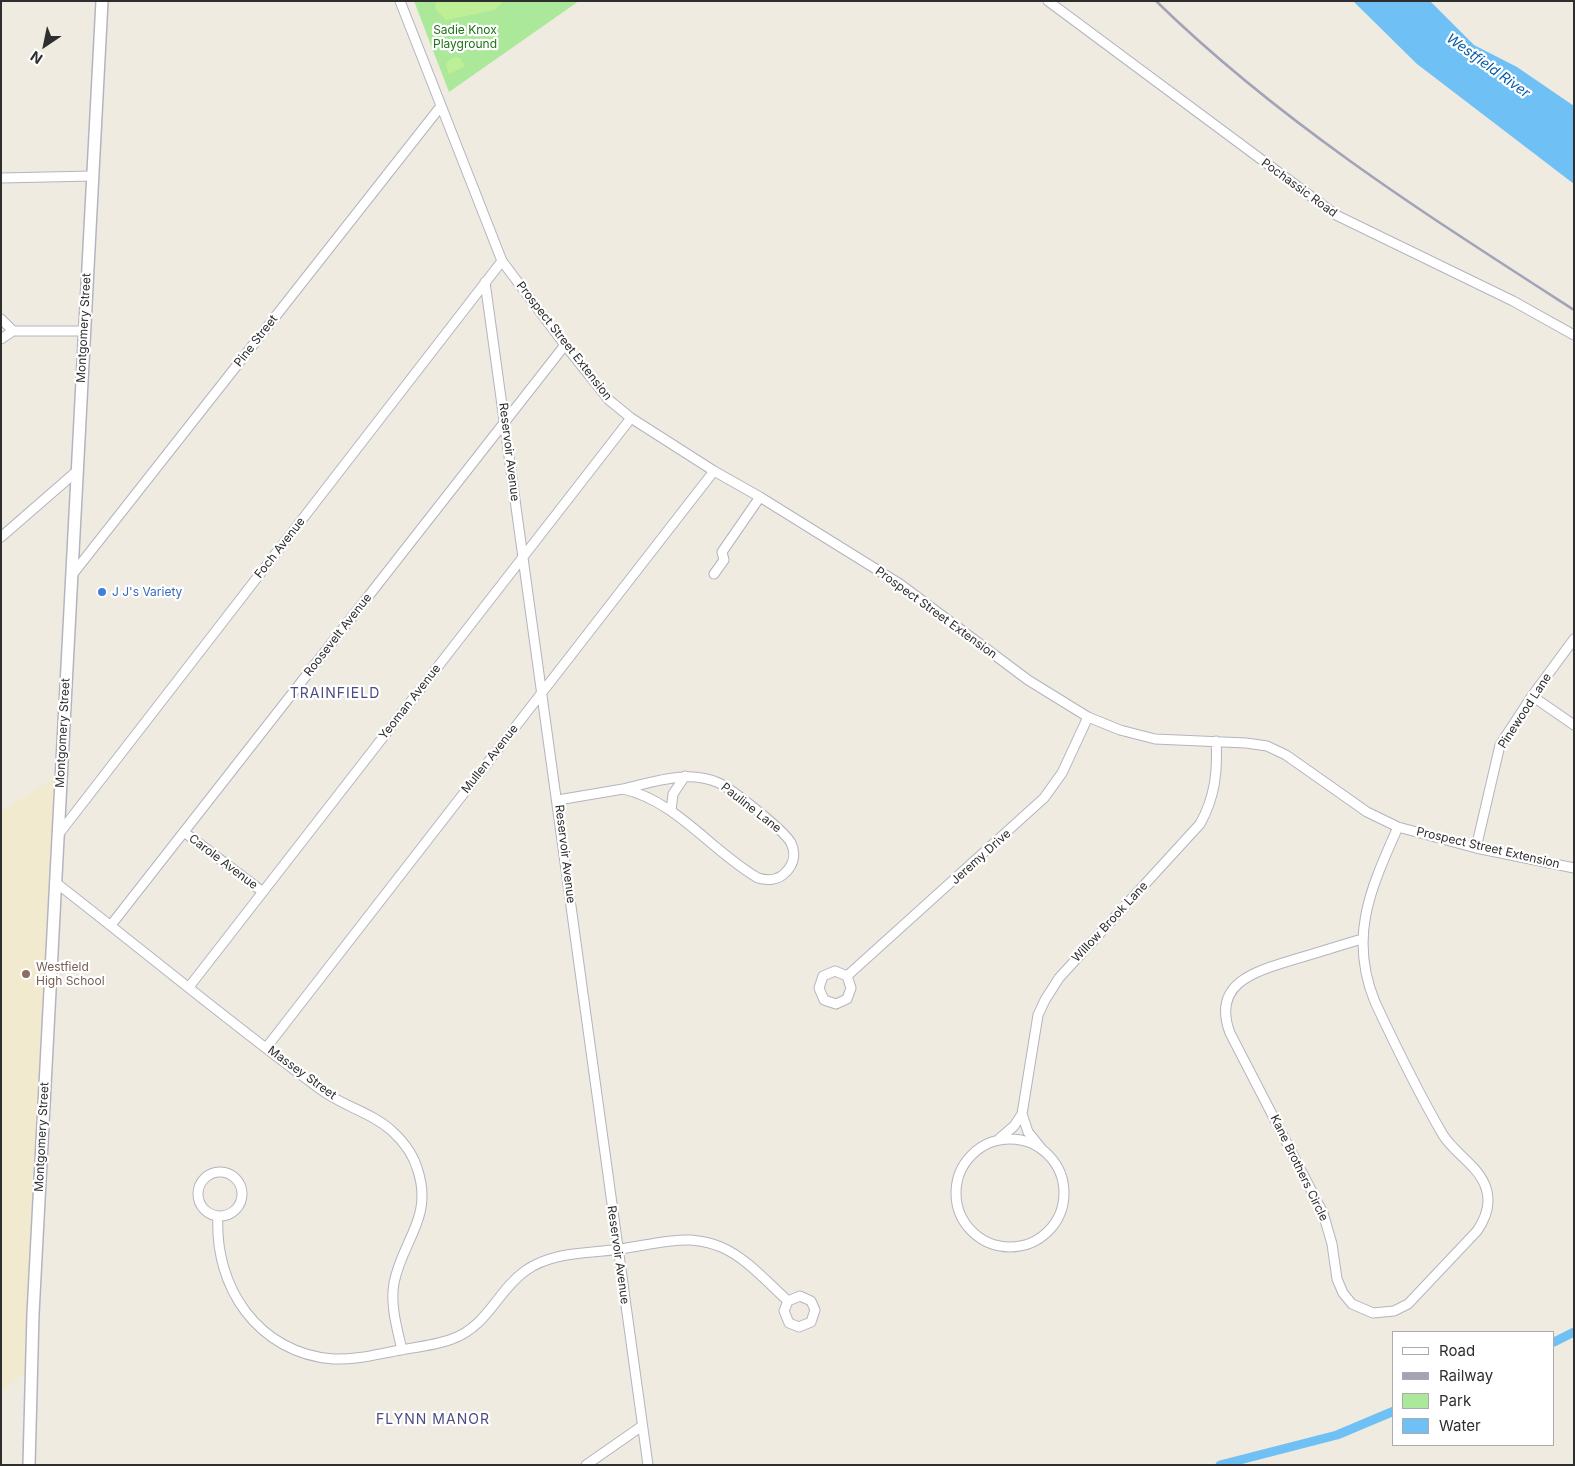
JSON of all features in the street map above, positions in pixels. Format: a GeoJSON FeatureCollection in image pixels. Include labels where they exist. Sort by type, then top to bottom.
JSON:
{"type":"FeatureCollection","features":[{"type":"Feature","properties":{"kind":"main road","name":"Montgomery Street"},"geometry":{"type":"LineString","coordinates":[[29,1465],[33,1314],[102,1]]}},
{"type":"Feature","properties":{"kind":"street","name":"Prospect Street Extension"},"geometry":{"type":"LineString","coordinates":[[400,1],[502,261],[609,400],[631,418],[714,471],[760,497],[900,584],[1028,680],[1088,717],[1120,730],[1155,739],[1255,744],[1277,750],[1367,812],[1398,827],[1476,848],[1574,868]]}},
{"type":"Feature","properties":{"kind":"street","name":"Pochassic Road"},"geometry":{"type":"LineString","coordinates":[[1048,1],[1336,215],[1513,301],[1574,335]]}},
{"type":"Feature","properties":{"kind":"street","name":"Pine Street"},"geometry":{"type":"LineString","coordinates":[[71,576],[442,106]]}},
{"type":"Feature","properties":{"kind":"street"},"geometry":{"type":"LineString","coordinates":[[1,178],[93,176]]}},
{"type":"Feature","properties":{"kind":"street","name":"Foch Avenue"},"geometry":{"type":"LineString","coordinates":[[58,835],[502,261]]}},
{"type":"Feature","properties":{"kind":"street","name":"Reservoir Avenue"},"geometry":{"type":"LineString","coordinates":[[485,282],[506,420],[522,558],[558,800],[617,1250],[648,1465]]}},
{"type":"Feature","properties":{"kind":"street"},"geometry":{"type":"LineString","coordinates":[[1,319],[13,332]]}},
{"type":"Feature","properties":{"kind":"street"},"geometry":{"type":"LineString","coordinates":[[1,339],[13,332],[84,331]]}},
{"type":"Feature","properties":{"kind":"street","name":"Roosevelt Avenue"},"geometry":{"type":"LineString","coordinates":[[111,925],[565,345]]}},
{"type":"Feature","properties":{"kind":"street","name":"Yeoman Avenue"},"geometry":{"type":"LineString","coordinates":[[189,987],[631,418]]}},
{"type":"Feature","properties":{"kind":"street"},"geometry":{"type":"LineString","coordinates":[[1,537],[76,471]]}},
{"type":"Feature","properties":{"kind":"street","name":"Mullen Avenue"},"geometry":{"type":"LineString","coordinates":[[266,1048],[714,471]]}},
{"type":"Feature","properties":{"kind":"street"},"geometry":{"type":"LineString","coordinates":[[714,574],[724,560],[722,552],[760,497]]}},
{"type":"Feature","properties":{"kind":"street","name":"Pinewood Lane"},"geometry":{"type":"LineString","coordinates":[[1476,848],[1500,745],[1532,696],[1574,639]]}},
{"type":"Feature","properties":{"kind":"street"},"geometry":{"type":"LineString","coordinates":[[1532,696],[1574,725]]}},
{"type":"Feature","properties":{"kind":"street","name":"Jeremy Drive"},"geometry":{"type":"LineString","coordinates":[[846,976],[1044,798],[1062,773],[1088,717]]}},
{"type":"Feature","properties":{"kind":"street","name":"Willow Brook Lane"},"geometry":{"type":"LineString","coordinates":[[1022,1114],[1036,1024],[1045,1000],[1059,978],[1200,824],[1210,803],[1216,780],[1216,741]]}},
{"type":"Feature","properties":{"kind":"street"},"geometry":{"type":"LineString","coordinates":[[671,811],[673,794],[685,776]]}},
{"type":"Feature","properties":{"kind":"street","name":"Pauline Lane"},"geometry":{"type":"LineString","coordinates":[[558,800],[685,776],[699,776],[719,782],[784,834],[793,848],[792,865],[785,874],[774,879],[758,878],[671,811],[650,798],[623,789]]}},
{"type":"Feature","properties":{"kind":"street","name":"Kane Brothers Circle"},"geometry":{"type":"LineString","coordinates":[[1362,939],[1250,974],[1238,984],[1229,996],[1226,1019],[1230,1033],[1323,1213],[1332,1244],[1337,1279],[1343,1293],[1359,1308],[1380,1314],[1394,1311],[1413,1299],[1477,1231],[1485,1218],[1488,1204],[1483,1182],[1443,1135],[1374,1002],[1364,965],[1362,939],[1369,897],[1398,827]]}},
{"type":"Feature","properties":{"kind":"street","name":"Carole Avenue"},"geometry":{"type":"LineString","coordinates":[[184,832],[263,892]]}},
{"type":"Feature","properties":{"kind":"street","name":"Massey Street"},"geometry":{"type":"LineString","coordinates":[[56,882],[322,1091],[382,1123],[400,1140],[415,1162],[421,1185],[421,1213],[414,1234],[400,1263],[393,1292],[394,1315],[402,1350]]}},
{"type":"Feature","properties":{"kind":"street"},"geometry":{"type":"LineString","coordinates":[[1022,1114],[1028,1132],[1054,1160],[1062,1176],[1064,1193],[1062,1210],[1054,1225],[1041,1237],[1018,1247],[1000,1246],[977,1236],[964,1223],[957,1207],[955,1189],[959,1172],[968,1157],[982,1146],[999,1139],[1014,1126],[1022,1114]]}},
{"type":"Feature","properties":{"kind":"street"},"geometry":{"type":"LineString","coordinates":[[999,1139],[1016,1138],[1041,1148]]}},
{"type":"Feature","properties":{"kind":"street"},"geometry":{"type":"LineString","coordinates":[[221,1173],[237,1181],[242,1197],[234,1211],[218,1216],[203,1208],[199,1200],[198,1191],[204,1179],[212,1174],[221,1173]]}},
{"type":"Feature","properties":{"kind":"street"},"geometry":{"type":"LineString","coordinates":[[218,1216],[220,1254],[228,1285],[245,1312],[270,1335],[301,1351],[332,1358],[356,1358],[445,1342],[467,1332],[487,1316],[516,1278],[532,1266],[571,1254],[617,1250],[681,1240],[712,1244],[740,1258],[788,1302]]}},
{"type":"Feature","properties":{"kind":"street"},"geometry":{"type":"LineString","coordinates":[[586,1465],[642,1426]]}},
{"type":"Feature","properties":{"kind":"shaded area","name":"Westfield High School"},"geometry":{"type":"Polygon","coordinates":[[[61,774],[32,1367],[1,1392],[1,811],[61,774]]]}},
{"type":"Feature","properties":{"kind":"green space","name":"Sadie Knox Playground"},"geometry":{"type":"Polygon","coordinates":[[[414,1],[579,1],[449,92],[414,1]]]}},
{"type":"Feature","properties":{"kind":"green space"},"geometry":{"type":"Polygon","coordinates":[[[436,1],[503,1],[495,10],[446,20],[435,9],[436,1]]]}},
{"type":"Feature","properties":{"kind":"green space"},"geometry":{"type":"Polygon","coordinates":[[[455,57],[460,58],[465,66],[449,74],[446,66],[447,62],[455,57]]]}},
{"type":"Feature","properties":{"kind":"water","name":"Westfield River"},"geometry":{"type":"Polygon","coordinates":[[[1353,1],[1430,1],[1474,45],[1517,67],[1574,106],[1574,184],[1417,64],[1353,1]]]}},
{"type":"Feature","properties":{"kind":"waterway"},"geometry":{"type":"LineString","coordinates":[[1555,1342],[1574,1332]]}},
{"type":"Feature","properties":{"kind":"waterway"},"geometry":{"type":"LineString","coordinates":[[1220,1465],[1337,1435],[1392,1412]]}},
{"type":"Feature","properties":{"kind":"railway"},"geometry":{"type":"LineString","coordinates":[[1156,1],[1254,88],[1305,128],[1411,203],[1574,310]]}},
{"type":"Feature","properties":{"kind":"place","name":"J J's Variety"},"geometry":{"type":"Point","coordinates":[102,592]}},
{"type":"Feature","properties":{"kind":"place","name":"Westfield High School"},"geometry":{"type":"Point","coordinates":[26,974]}},
{"type":"Feature","properties":{"kind":"district","name":"TRAINFIELD"},"geometry":{"type":"Point","coordinates":[335,694]}},
{"type":"Feature","properties":{"kind":"district","name":"FLYNN MANOR"},"geometry":{"type":"Point","coordinates":[433,1420]}}]}
